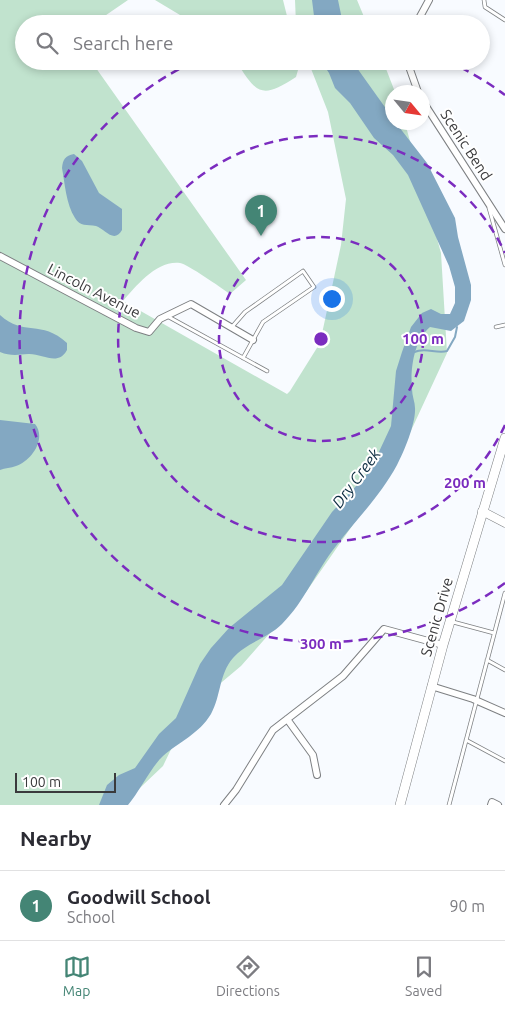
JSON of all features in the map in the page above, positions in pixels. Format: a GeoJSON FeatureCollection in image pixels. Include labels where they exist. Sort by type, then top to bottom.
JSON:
{"type":"FeatureCollection","features":[{"type":"Feature","properties":{"kind":"main road","name":"Scenic Drive"},"geometry":{"type":"LineString","coordinates":[[400,805],[442,644],[482,511],[502,460],[505,438]]}},
{"type":"Feature","properties":{"kind":"street"},"geometry":{"type":"LineString","coordinates":[[421,15],[429,0]]}},
{"type":"Feature","properties":{"kind":"street"},"geometry":{"type":"LineString","coordinates":[[410,70],[416,85]]}},
{"type":"Feature","properties":{"kind":"street","name":"Scenic Bend"},"geometry":{"type":"LineString","coordinates":[[430,112],[505,228]]}},
{"type":"Feature","properties":{"kind":"street","name":"Lincoln Avenue"},"geometry":{"type":"LineString","coordinates":[[0,256],[136,328],[149,332],[160,319],[191,304],[253,340]]}},
{"type":"Feature","properties":{"kind":"street"},"geometry":{"type":"LineString","coordinates":[[482,511],[505,523]]}},
{"type":"Feature","properties":{"kind":"street"},"geometry":{"type":"LineString","coordinates":[[224,805],[236,790],[273,730],[343,676],[384,629],[442,644]]}},
{"type":"Feature","properties":{"kind":"street"},"geometry":{"type":"LineString","coordinates":[[431,686],[505,713]]}},
{"type":"Feature","properties":{"kind":"street"},"geometry":{"type":"LineString","coordinates":[[287,719],[313,755],[317,775]]}},
{"type":"Feature","properties":{"kind":"lane"},"geometry":{"type":"LineString","coordinates":[[484,0],[484,7],[505,20]]}},
{"type":"Feature","properties":{"kind":"lane"},"geometry":{"type":"LineString","coordinates":[[487,200],[505,265]]}},
{"type":"Feature","properties":{"kind":"lane"},"geometry":{"type":"LineString","coordinates":[[231,328],[245,312],[304,270],[314,287],[263,322],[243,358]]}},
{"type":"Feature","properties":{"kind":"lane"},"geometry":{"type":"LineString","coordinates":[[166,316],[267,371]]}},
{"type":"Feature","properties":{"kind":"lane"},"geometry":{"type":"LineString","coordinates":[[496,327],[505,325]]}},
{"type":"Feature","properties":{"kind":"lane"},"geometry":{"type":"LineString","coordinates":[[449,805],[505,593]]}},
{"type":"Feature","properties":{"kind":"lane"},"geometry":{"type":"LineString","coordinates":[[450,621],[494,633]]}},
{"type":"Feature","properties":{"kind":"lane"},"geometry":{"type":"LineString","coordinates":[[487,660],[505,670]]}},
{"type":"Feature","properties":{"kind":"lane"},"geometry":{"type":"LineString","coordinates":[[466,740],[505,761]]}},
{"type":"Feature","properties":{"kind":"green space"},"geometry":{"type":"Polygon","coordinates":[[[0,0],[128,0],[106,15],[15,15],[15,70],[97,70],[246,280],[230,294],[190,268],[180,263],[171,263],[148,275],[123,301],[287,394],[290,391],[320,343],[341,245],[346,199],[328,112],[312,70],[386,70],[392,85],[385,85],[385,130],[407,130],[441,253],[447,353],[396,463],[306,592],[241,666],[191,708],[163,766],[122,805],[0,805],[0,0]]]}},
{"type":"Feature","properties":{"kind":"green space"},"geometry":{"type":"Polygon","coordinates":[[[155,0],[283,0],[287,15],[180,15],[155,0]]]}},
{"type":"Feature","properties":{"kind":"green space"},"geometry":{"type":"Polygon","coordinates":[[[295,0],[357,0],[363,15],[296,15],[295,0]]]}},
{"type":"Feature","properties":{"kind":"green space"},"geometry":{"type":"Polygon","coordinates":[[[242,70],[298,70],[296,77],[268,91],[255,87],[242,70]]]}},
{"type":"Feature","properties":{"kind":"water"},"geometry":{"type":"Polygon","coordinates":[[[312,0],[338,0],[341,15],[314,15],[312,0]]]}},
{"type":"Feature","properties":{"kind":"water"},"geometry":{"type":"Polygon","coordinates":[[[327,70],[358,70],[385,107],[385,130],[401,130],[427,163],[455,218],[471,285],[471,300],[464,321],[451,331],[430,327],[420,339],[414,355],[412,373],[412,392],[415,408],[414,421],[400,459],[376,497],[329,556],[297,606],[276,629],[244,648],[233,658],[225,671],[217,700],[206,721],[159,760],[128,805],[99,805],[107,785],[119,775],[135,768],[159,734],[176,718],[200,664],[211,648],[229,628],[282,585],[332,512],[370,471],[391,426],[396,371],[411,327],[422,313],[431,309],[441,314],[450,314],[455,303],[455,287],[449,266],[408,175],[393,155],[374,138],[350,103],[335,88],[327,70]]]}},
{"type":"Feature","properties":{"kind":"water"},"geometry":{"type":"Polygon","coordinates":[[[74,154],[82,161],[99,193],[122,209],[122,230],[116,236],[96,226],[79,223],[72,212],[66,194],[62,168],[65,158],[74,154]]]}},
{"type":"Feature","properties":{"kind":"water"},"geometry":{"type":"Polygon","coordinates":[[[0,315],[17,325],[41,329],[58,336],[67,343],[67,350],[59,358],[49,358],[33,354],[14,355],[0,352],[0,315]]]}},
{"type":"Feature","properties":{"kind":"water"},"geometry":{"type":"Polygon","coordinates":[[[0,420],[35,424],[39,436],[36,449],[27,459],[16,466],[0,470],[0,420]]]}},
{"type":"Feature","properties":{"kind":"waterway","name":"Dry Creek"},"geometry":{"type":"LineString","coordinates":[[415,352],[422,350],[447,351],[455,337],[457,327]]}},
{"type":"Feature","properties":{"kind":"place","name":"Goodwill School"},"geometry":{"type":"Point","coordinates":[261,236]}}]}
